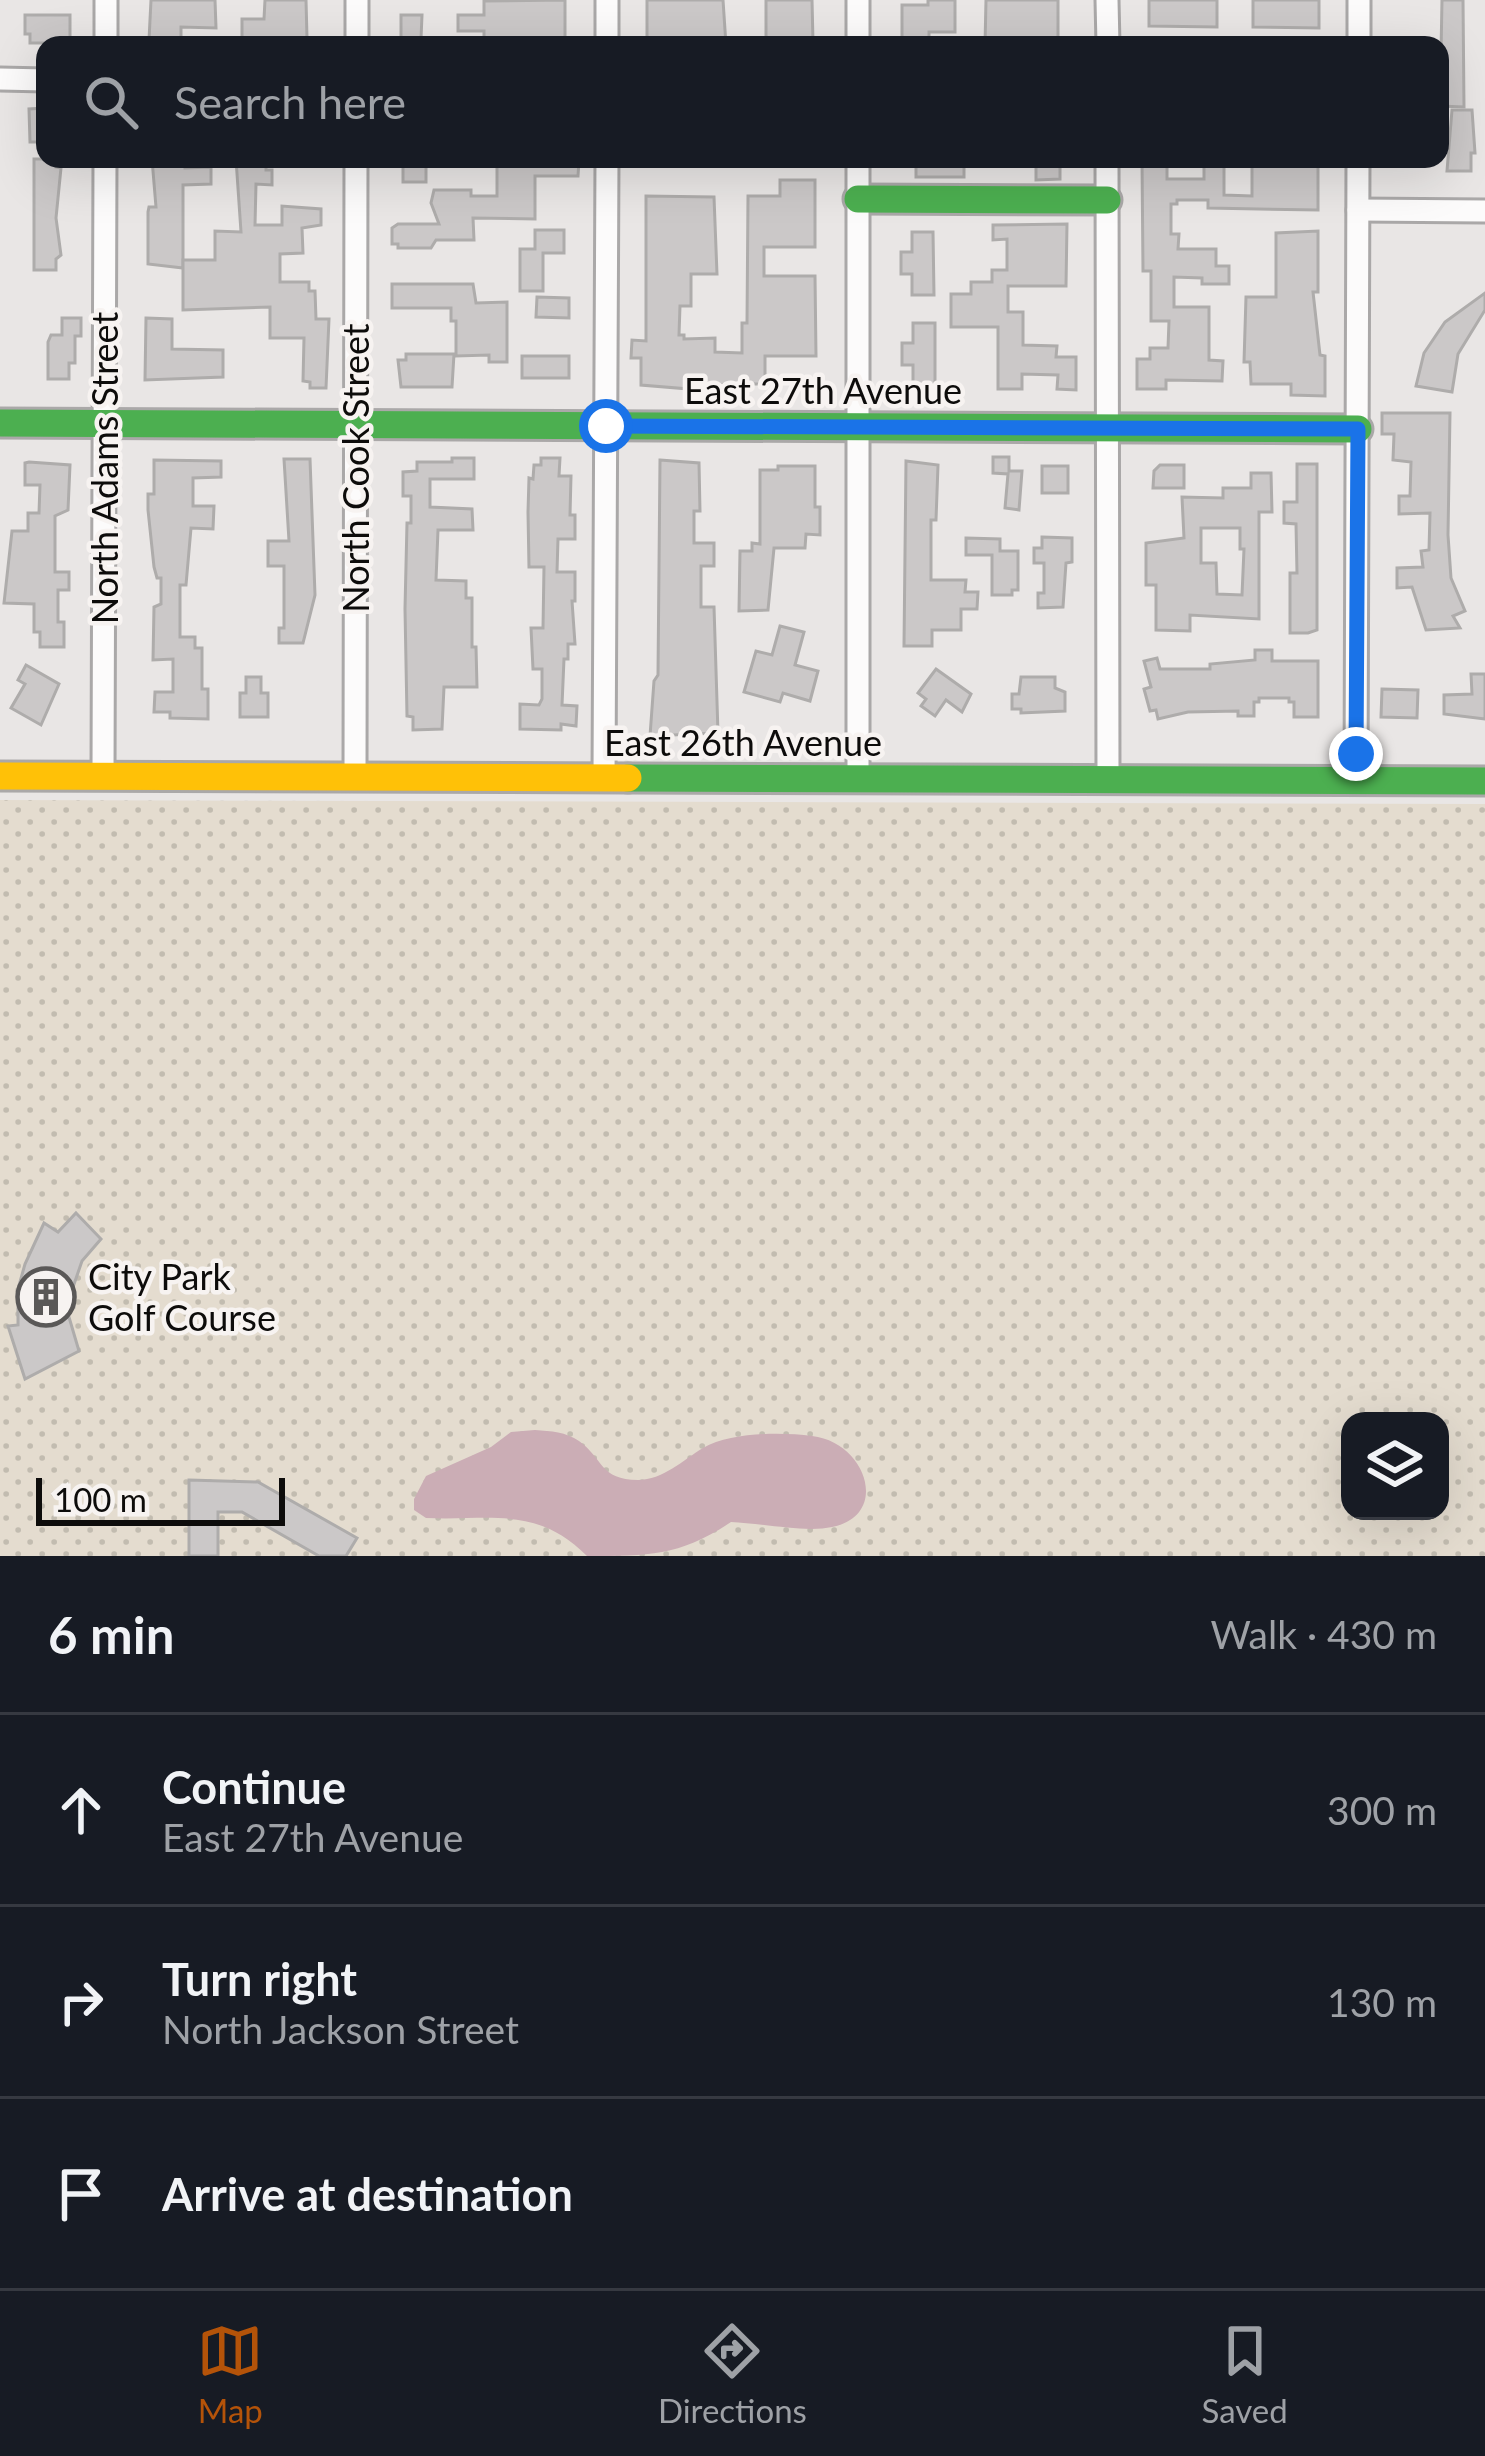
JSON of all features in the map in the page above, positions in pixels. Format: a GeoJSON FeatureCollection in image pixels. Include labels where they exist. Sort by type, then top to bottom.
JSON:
{"type":"FeatureCollection","features":[{"type":"Feature","properties":{"kind":"street"},"geometry":{"type":"LineString","coordinates":[[106,0],[106,36]]}},
{"type":"Feature","properties":{"kind":"street"},"geometry":{"type":"LineString","coordinates":[[357,0],[357,36]]}},
{"type":"Feature","properties":{"kind":"street"},"geometry":{"type":"LineString","coordinates":[[607,0],[607,36]]}},
{"type":"Feature","properties":{"kind":"street"},"geometry":{"type":"LineString","coordinates":[[858,0],[858,36]]}},
{"type":"Feature","properties":{"kind":"street"},"geometry":{"type":"LineString","coordinates":[[1108,0],[1108,36]]}},
{"type":"Feature","properties":{"kind":"street"},"geometry":{"type":"LineString","coordinates":[[1359,0],[1359,36]]}},
{"type":"Feature","properties":{"kind":"street"},"geometry":{"type":"LineString","coordinates":[[0,79],[36,80]]}},
{"type":"Feature","properties":{"kind":"street","name":"North Adams Street"},"geometry":{"type":"LineString","coordinates":[[103,776],[105,168]]}},
{"type":"Feature","properties":{"kind":"street","name":"North Cook Street"},"geometry":{"type":"LineString","coordinates":[[356,168],[356,777]]}},
{"type":"Feature","properties":{"kind":"street"},"geometry":{"type":"LineString","coordinates":[[604,778],[607,168]]}},
{"type":"Feature","properties":{"kind":"street"},"geometry":{"type":"LineString","coordinates":[[858,778],[859,168]]}},
{"type":"Feature","properties":{"kind":"street"},"geometry":{"type":"LineString","coordinates":[[1107,168],[1108,779]]}},
{"type":"Feature","properties":{"kind":"street"},"geometry":{"type":"LineString","coordinates":[[1356,780],[1358,168]]}},
{"type":"Feature","properties":{"kind":"street"},"geometry":{"type":"LineString","coordinates":[[859,199],[1107,200]]}},
{"type":"Feature","properties":{"kind":"street"},"geometry":{"type":"LineString","coordinates":[[1358,210],[1485,211]]}},
{"type":"Feature","properties":{"kind":"street","name":"East 27th Avenue"},"geometry":{"type":"LineString","coordinates":[[0,422],[1358,429]]}},
{"type":"Feature","properties":{"kind":"street","name":"East 26th Avenue"},"geometry":{"type":"LineString","coordinates":[[0,776],[1485,781]]}},
{"type":"Feature","properties":{"kind":"shaded area","name":"City Park Golf Course"},"geometry":{"type":"Polygon","coordinates":[[[0,800],[1485,804],[1485,1556],[0,1556],[0,800]]]}},
{"type":"Feature","properties":{"kind":"shaded area"},"geometry":{"type":"Polygon","coordinates":[[[535,1430],[574,1438],[609,1472],[638,1480],[664,1473],[727,1439],[812,1436],[831,1441],[858,1464],[866,1495],[850,1520],[832,1527],[731,1522],[680,1548],[629,1555],[587,1556],[568,1540],[531,1522],[426,1518],[414,1510],[414,1499],[426,1476],[491,1447],[511,1432],[535,1430]]]}},
{"type":"Feature","properties":{"kind":"building"},"geometry":{"type":"Polygon","coordinates":[[[151,0],[215,0],[216,28],[181,27],[181,36],[149,36],[151,0]]]}},
{"type":"Feature","properties":{"kind":"building"},"geometry":{"type":"Polygon","coordinates":[[[265,0],[306,0],[307,36],[242,36],[242,19],[264,19],[265,0]]]}},
{"type":"Feature","properties":{"kind":"building"},"geometry":{"type":"Polygon","coordinates":[[[565,0],[565,36],[484,36],[484,31],[458,31],[458,15],[484,15],[484,1],[565,0]]]}},
{"type":"Feature","properties":{"kind":"building"},"geometry":{"type":"Polygon","coordinates":[[[647,0],[723,0],[725,36],[647,36],[647,0]]]}},
{"type":"Feature","properties":{"kind":"building"},"geometry":{"type":"Polygon","coordinates":[[[766,0],[812,0],[813,36],[766,36],[766,0]]]}},
{"type":"Feature","properties":{"kind":"building"},"geometry":{"type":"Polygon","coordinates":[[[928,0],[955,0],[955,32],[902,36],[902,5],[928,5],[928,0]]]}},
{"type":"Feature","properties":{"kind":"building"},"geometry":{"type":"Polygon","coordinates":[[[986,0],[1058,0],[1058,36],[985,36],[986,0]]]}},
{"type":"Feature","properties":{"kind":"building"},"geometry":{"type":"Polygon","coordinates":[[[1149,0],[1217,0],[1217,27],[1149,26],[1149,0]]]}},
{"type":"Feature","properties":{"kind":"building"},"geometry":{"type":"Polygon","coordinates":[[[1253,0],[1319,0],[1319,28],[1253,27],[1253,0]]]}},
{"type":"Feature","properties":{"kind":"building"},"geometry":{"type":"Polygon","coordinates":[[[1442,0],[1463,0],[1464,107],[1449,106],[1449,36],[1441,36],[1442,0]]]}},
{"type":"Feature","properties":{"kind":"building"},"geometry":{"type":"Polygon","coordinates":[[[25,15],[70,15],[70,36],[36,36],[36,43],[30,43],[30,34],[25,34],[25,15]]]}},
{"type":"Feature","properties":{"kind":"building"},"geometry":{"type":"Polygon","coordinates":[[[401,15],[422,15],[421,36],[401,36],[401,15]]]}},
{"type":"Feature","properties":{"kind":"building"},"geometry":{"type":"Polygon","coordinates":[[[29,109],[36,109],[36,142],[30,142],[29,109]]]}},
{"type":"Feature","properties":{"kind":"building"},"geometry":{"type":"Polygon","coordinates":[[[1452,110],[1472,110],[1475,153],[1471,153],[1471,171],[1447,171],[1452,110]]]}},
{"type":"Feature","properties":{"kind":"building"},"geometry":{"type":"Polygon","coordinates":[[[36,159],[36,168],[61,168],[56,218],[61,255],[56,270],[34,270],[36,159]]]}},
{"type":"Feature","properties":{"kind":"building"},"geometry":{"type":"Polygon","coordinates":[[[153,168],[211,168],[211,184],[183,185],[183,268],[148,264],[148,212],[149,207],[156,207],[153,168]]]}},
{"type":"Feature","properties":{"kind":"building"},"geometry":{"type":"Polygon","coordinates":[[[237,168],[272,170],[272,185],[256,184],[255,225],[282,225],[282,206],[321,209],[321,225],[302,228],[303,253],[280,254],[280,282],[309,282],[309,291],[315,291],[316,319],[329,319],[326,388],[310,388],[310,382],[303,381],[304,338],[270,338],[270,307],[183,310],[183,260],[215,260],[215,231],[241,232],[237,168]]]}},
{"type":"Feature","properties":{"kind":"building"},"geometry":{"type":"Polygon","coordinates":[[[403,168],[426,168],[426,182],[403,182],[403,168]]]}},
{"type":"Feature","properties":{"kind":"building"},"geometry":{"type":"Polygon","coordinates":[[[497,168],[578,168],[578,176],[535,176],[535,219],[473,218],[474,240],[436,240],[431,248],[392,244],[392,228],[398,224],[439,224],[431,203],[434,190],[497,196],[497,168]]]}},
{"type":"Feature","properties":{"kind":"building"},"geometry":{"type":"Polygon","coordinates":[[[916,168],[964,168],[964,177],[916,177],[916,168]]]}},
{"type":"Feature","properties":{"kind":"building"},"geometry":{"type":"Polygon","coordinates":[[[1036,168],[1060,168],[1060,179],[1036,180],[1036,168]]]}},
{"type":"Feature","properties":{"kind":"building"},"geometry":{"type":"Polygon","coordinates":[[[1142,168],[1167,168],[1167,179],[1204,179],[1204,168],[1224,168],[1224,195],[1252,196],[1252,168],[1318,168],[1318,210],[1208,208],[1208,200],[1171,204],[1171,234],[1179,234],[1178,249],[1216,249],[1216,266],[1229,266],[1229,284],[1174,277],[1174,307],[1209,307],[1209,360],[1223,361],[1222,381],[1166,380],[1166,389],[1137,389],[1137,359],[1150,359],[1150,348],[1168,348],[1169,321],[1151,321],[1151,271],[1143,271],[1142,168]]]}},
{"type":"Feature","properties":{"kind":"building"},"geometry":{"type":"Polygon","coordinates":[[[780,180],[815,180],[815,247],[764,247],[764,276],[815,276],[816,356],[765,356],[765,384],[725,384],[714,391],[641,385],[641,358],[631,358],[632,340],[646,341],[646,196],[714,197],[717,274],[691,274],[691,306],[680,306],[679,335],[715,338],[715,352],[742,353],[742,323],[747,323],[748,196],[780,196],[780,180]]]}},
{"type":"Feature","properties":{"kind":"building"},"geometry":{"type":"Polygon","coordinates":[[[1067,224],[1066,286],[1008,286],[1008,312],[1023,312],[1023,345],[1057,346],[1056,357],[1076,357],[1076,390],[1057,389],[1058,375],[1022,374],[1022,389],[998,389],[998,327],[951,327],[951,294],[971,294],[971,282],[992,282],[992,270],[1007,270],[1007,239],[993,240],[993,225],[1067,224]]]}},
{"type":"Feature","properties":{"kind":"building"},"geometry":{"type":"Polygon","coordinates":[[[535,230],[564,230],[564,253],[543,253],[543,291],[520,291],[520,249],[535,249],[535,230]]]}},
{"type":"Feature","properties":{"kind":"building"},"geometry":{"type":"Polygon","coordinates":[[[1318,231],[1318,292],[1313,292],[1320,355],[1325,356],[1325,396],[1291,395],[1291,384],[1251,384],[1250,362],[1244,362],[1246,297],[1276,297],[1276,233],[1318,231]]]}},
{"type":"Feature","properties":{"kind":"building"},"geometry":{"type":"Polygon","coordinates":[[[912,232],[933,232],[934,295],[912,295],[912,274],[901,274],[901,252],[912,252],[912,232]]]}},
{"type":"Feature","properties":{"kind":"building"},"geometry":{"type":"Polygon","coordinates":[[[392,284],[473,284],[476,303],[507,302],[507,362],[489,362],[489,355],[456,356],[456,321],[451,321],[451,308],[392,308],[392,284]]]}},
{"type":"Feature","properties":{"kind":"building"},"geometry":{"type":"Polygon","coordinates":[[[1485,293],[1485,310],[1458,354],[1452,392],[1416,386],[1424,353],[1445,322],[1485,293]]]}},
{"type":"Feature","properties":{"kind":"building"},"geometry":{"type":"Polygon","coordinates":[[[537,297],[569,298],[569,318],[536,317],[537,297]]]}},
{"type":"Feature","properties":{"kind":"building"},"geometry":{"type":"Polygon","coordinates":[[[62,318],[81,318],[75,363],[69,363],[69,379],[48,379],[48,342],[51,335],[62,335],[62,318]]]}},
{"type":"Feature","properties":{"kind":"building"},"geometry":{"type":"Polygon","coordinates":[[[146,318],[172,319],[172,349],[223,350],[223,377],[145,380],[146,318]]]}},
{"type":"Feature","properties":{"kind":"building"},"geometry":{"type":"Polygon","coordinates":[[[913,323],[935,323],[935,386],[913,386],[913,365],[902,365],[902,343],[913,343],[913,323]]]}},
{"type":"Feature","properties":{"kind":"building"},"geometry":{"type":"Polygon","coordinates":[[[406,354],[454,354],[452,387],[401,387],[398,360],[406,360],[406,354]]]}},
{"type":"Feature","properties":{"kind":"building"},"geometry":{"type":"Polygon","coordinates":[[[522,356],[569,356],[569,378],[522,378],[522,356]]]}},
{"type":"Feature","properties":{"kind":"building"},"geometry":{"type":"Polygon","coordinates":[[[1382,413],[1450,413],[1448,535],[1451,578],[1465,611],[1453,616],[1460,628],[1426,630],[1412,587],[1397,588],[1397,568],[1423,567],[1421,551],[1429,550],[1430,513],[1399,514],[1399,496],[1410,496],[1411,462],[1393,460],[1394,434],[1382,434],[1382,413]]]}},
{"type":"Feature","properties":{"kind":"building"},"geometry":{"type":"Polygon","coordinates":[[[993,457],[1009,457],[1009,471],[1022,471],[1019,510],[1005,508],[1008,474],[993,473],[993,457]]]}},
{"type":"Feature","properties":{"kind":"building"},"geometry":{"type":"Polygon","coordinates":[[[452,458],[474,458],[474,479],[430,479],[430,507],[472,509],[473,530],[438,530],[436,580],[466,581],[466,598],[472,598],[477,687],[444,687],[442,729],[413,730],[413,717],[407,716],[405,609],[411,496],[403,496],[403,472],[417,471],[417,462],[452,462],[452,458]]]}},
{"type":"Feature","properties":{"kind":"building"},"geometry":{"type":"Polygon","coordinates":[[[541,458],[560,458],[559,476],[571,476],[570,515],[575,515],[575,539],[558,539],[557,572],[575,572],[575,644],[568,644],[568,659],[564,659],[562,705],[577,706],[576,726],[561,724],[561,730],[520,729],[520,704],[539,705],[542,699],[542,669],[533,669],[531,628],[543,628],[544,567],[529,567],[528,512],[529,478],[533,479],[534,465],[541,465],[541,458]]]}},
{"type":"Feature","properties":{"kind":"building"},"geometry":{"type":"Polygon","coordinates":[[[284,459],[310,459],[315,595],[303,643],[279,643],[279,628],[284,628],[284,566],[268,566],[268,541],[289,541],[284,459]]]}},
{"type":"Feature","properties":{"kind":"building"},"geometry":{"type":"Polygon","coordinates":[[[154,460],[221,461],[221,477],[193,478],[193,506],[214,506],[213,529],[191,528],[186,585],[180,585],[180,637],[195,637],[195,648],[202,648],[208,719],[170,718],[170,712],[154,712],[155,692],[173,692],[173,659],[153,660],[154,607],[161,604],[148,510],[148,494],[154,494],[154,460]]]}},
{"type":"Feature","properties":{"kind":"building"},"geometry":{"type":"Polygon","coordinates":[[[660,460],[699,463],[700,511],[694,511],[694,543],[714,543],[714,566],[701,566],[701,607],[714,607],[718,733],[650,736],[658,675],[660,460]]]}},
{"type":"Feature","properties":{"kind":"building"},"geometry":{"type":"Polygon","coordinates":[[[906,461],[938,465],[936,520],[931,520],[931,580],[966,580],[965,592],[978,592],[977,609],[961,609],[961,630],[932,630],[932,646],[904,646],[906,461]]]}},
{"type":"Feature","properties":{"kind":"building"},"geometry":{"type":"Polygon","coordinates":[[[25,463],[70,465],[68,510],[55,516],[55,572],[69,572],[69,590],[58,590],[64,647],[40,647],[40,632],[34,632],[34,604],[4,603],[12,531],[28,531],[28,513],[39,513],[40,485],[25,485],[25,463]]]}},
{"type":"Feature","properties":{"kind":"building"},"geometry":{"type":"Polygon","coordinates":[[[1297,464],[1317,464],[1317,630],[1308,633],[1290,633],[1290,573],[1297,573],[1296,524],[1284,523],[1284,502],[1297,502],[1297,464]]]}},
{"type":"Feature","properties":{"kind":"building"},"geometry":{"type":"Polygon","coordinates":[[[1160,465],[1184,465],[1184,488],[1153,488],[1154,471],[1160,465]]]}},
{"type":"Feature","properties":{"kind":"building"},"geometry":{"type":"Polygon","coordinates":[[[778,466],[815,466],[820,535],[806,534],[805,548],[774,548],[768,610],[739,611],[740,551],[752,551],[752,543],[760,544],[760,470],[778,470],[778,466]]]}},
{"type":"Feature","properties":{"kind":"building"},"geometry":{"type":"Polygon","coordinates":[[[1042,466],[1068,466],[1068,493],[1042,493],[1042,466]]]}},
{"type":"Feature","properties":{"kind":"building"},"geometry":{"type":"Polygon","coordinates":[[[1251,473],[1271,473],[1272,512],[1259,512],[1259,619],[1190,615],[1190,631],[1156,630],[1156,585],[1146,585],[1146,543],[1184,538],[1182,497],[1223,498],[1223,488],[1251,488],[1251,473]],[[1201,528],[1201,563],[1216,563],[1217,594],[1242,595],[1240,528],[1201,528]]]}},
{"type":"Feature","properties":{"kind":"building"},"geometry":{"type":"Polygon","coordinates":[[[1042,537],[1072,538],[1063,607],[1038,608],[1038,593],[1044,593],[1044,563],[1034,563],[1034,548],[1042,548],[1042,537]]]}},
{"type":"Feature","properties":{"kind":"building"},"geometry":{"type":"Polygon","coordinates":[[[966,538],[1000,539],[1000,551],[1018,551],[1018,590],[1012,590],[1012,595],[992,595],[992,555],[966,555],[966,538]]]}},
{"type":"Feature","properties":{"kind":"building"},"geometry":{"type":"Polygon","coordinates":[[[780,626],[804,632],[795,665],[818,671],[810,701],[783,693],[780,702],[744,692],[756,651],[772,655],[780,626]]]}},
{"type":"Feature","properties":{"kind":"building"},"geometry":{"type":"Polygon","coordinates":[[[1255,650],[1272,650],[1272,661],[1318,661],[1318,717],[1294,717],[1294,702],[1289,698],[1259,698],[1254,702],[1254,716],[1238,716],[1238,711],[1188,712],[1158,719],[1156,710],[1150,711],[1144,689],[1151,687],[1144,661],[1157,658],[1160,669],[1210,669],[1210,664],[1255,660],[1255,650]]]}},
{"type":"Feature","properties":{"kind":"building"},"geometry":{"type":"Polygon","coordinates":[[[26,665],[59,684],[41,725],[11,708],[25,684],[18,680],[26,665]]]}},
{"type":"Feature","properties":{"kind":"building"},"geometry":{"type":"Polygon","coordinates":[[[936,669],[971,694],[962,712],[946,700],[935,716],[921,706],[926,699],[918,693],[936,669]]]}},
{"type":"Feature","properties":{"kind":"building"},"geometry":{"type":"Polygon","coordinates":[[[1471,674],[1485,674],[1485,719],[1444,714],[1444,695],[1472,694],[1471,674]]]}},
{"type":"Feature","properties":{"kind":"building"},"geometry":{"type":"Polygon","coordinates":[[[246,677],[261,677],[261,693],[268,693],[268,717],[240,717],[246,677]]]}},
{"type":"Feature","properties":{"kind":"building"},"geometry":{"type":"Polygon","coordinates":[[[1021,677],[1055,677],[1055,688],[1065,692],[1065,711],[1021,713],[1021,709],[1012,709],[1012,694],[1019,694],[1021,677]]]}},
{"type":"Feature","properties":{"kind":"building"},"geometry":{"type":"Polygon","coordinates":[[[1382,689],[1418,690],[1417,718],[1381,717],[1382,689]]]}},
{"type":"Feature","properties":{"kind":"building","name":"City Park Golf Course"},"geometry":{"type":"Polygon","coordinates":[[[76,1213],[101,1239],[82,1261],[71,1293],[75,1293],[74,1307],[66,1307],[79,1351],[25,1379],[8,1326],[18,1325],[18,1289],[25,1264],[44,1223],[58,1232],[76,1213]]]}},
{"type":"Feature","properties":{"kind":"building"},"geometry":{"type":"Polygon","coordinates":[[[189,1480],[258,1482],[357,1538],[346,1556],[319,1556],[242,1512],[218,1512],[218,1556],[189,1556],[189,1480]]]}},
{"type":"Feature","properties":{"kind":"traffic: fast"},"geometry":{"type":"LineString","coordinates":[[858,199],[1107,200]]}},
{"type":"Feature","properties":{"kind":"traffic: fast"},"geometry":{"type":"LineString","coordinates":[[0,423],[1358,429]]}},
{"type":"Feature","properties":{"kind":"traffic: fast"},"geometry":{"type":"LineString","coordinates":[[628,778],[1485,781]]}},
{"type":"Feature","properties":{"kind":"traffic: slow"},"geometry":{"type":"LineString","coordinates":[[0,776],[628,778]]}},
{"type":"Feature","properties":{"kind":"place","name":"City Park Golf Course"},"geometry":{"type":"Point","coordinates":[46,1297]}},
{"type":"Feature","properties":{"kind":"route"},"geometry":{"type":"LineString","coordinates":[[606,426],[1358,429],[1356,754]]}}]}
